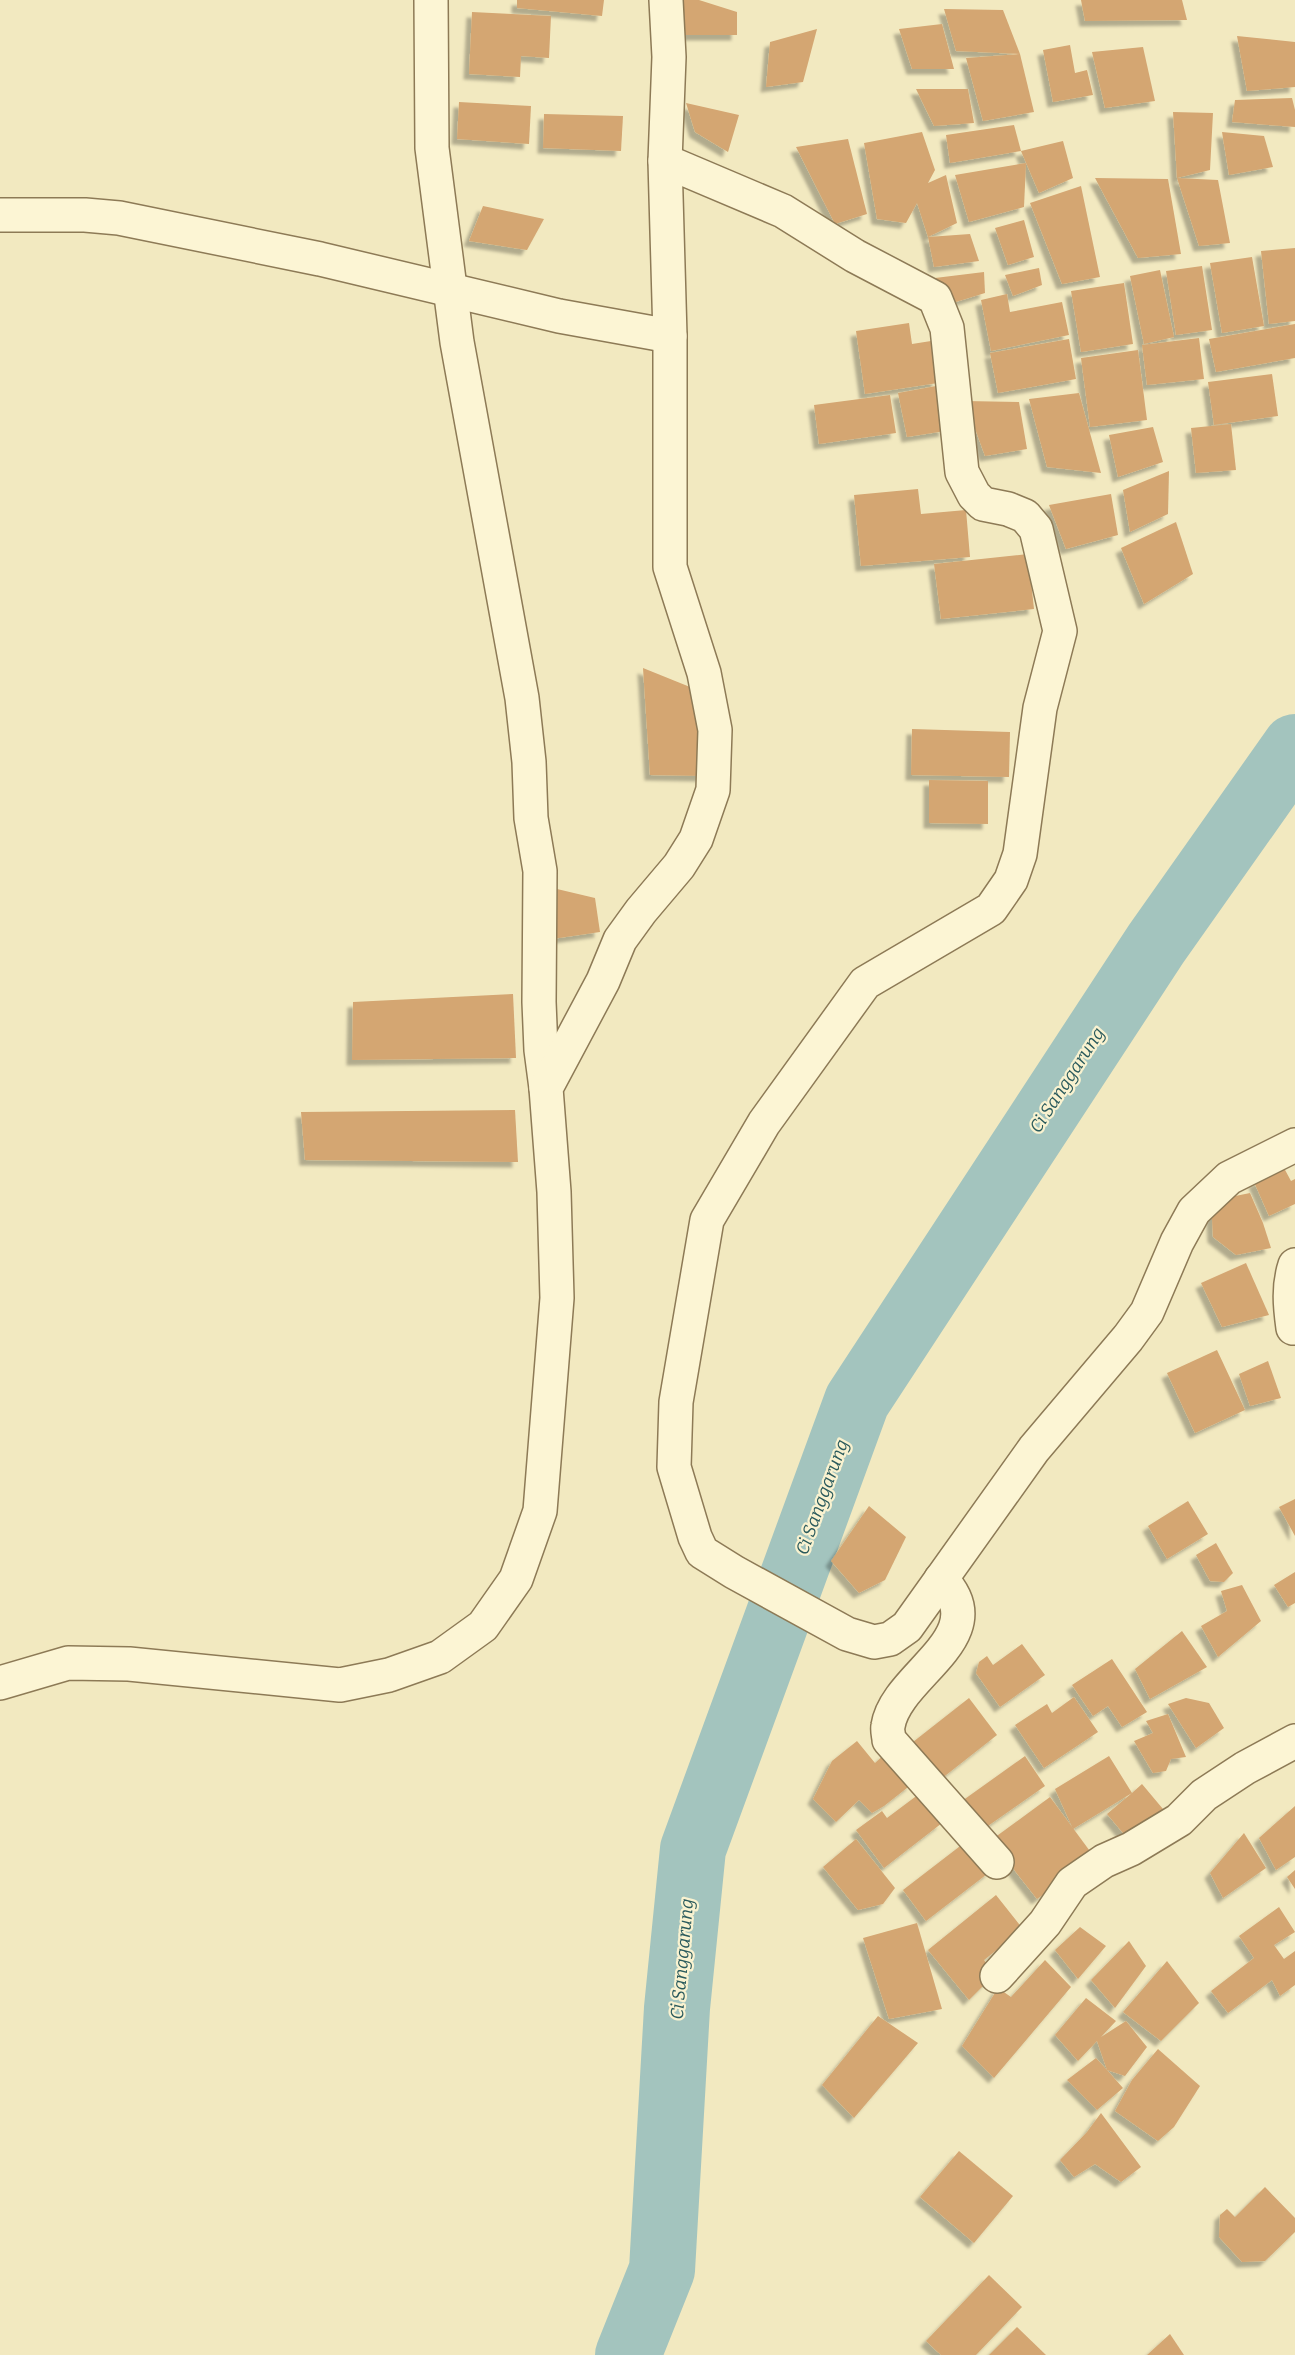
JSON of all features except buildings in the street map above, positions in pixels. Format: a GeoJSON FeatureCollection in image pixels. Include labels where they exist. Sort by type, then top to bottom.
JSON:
{"type":"FeatureCollection","features":[{"type":"Feature","properties":{"kind":"street"},"geometry":{"type":"LineString","coordinates":[[0,1683],[68,1663],[129,1664],[340,1685],[389,1675],[440,1657],[483,1626],[516,1580],[540,1511],[557,1298],[554,1192],[539,1002],[540,871],[531,818],[529,762],[522,698],[457,342],[432,148],[431,0]]}},
{"type":"Feature","properties":{"kind":"street"},"geometry":{"type":"LineString","coordinates":[[546,1088],[593,999],[620,940],[641,910],[679,866],[696,839],[713,790],[715,730],[704,673],[670,567],[670,336],[665,161],[669,57],[666,0]]}},
{"type":"Feature","properties":{"kind":"street"},"geometry":{"type":"LineString","coordinates":[[665,161],[783,211],[855,256],[935,298],[947,328],[962,472],[974,495],[982,504],[1008,509],[1025,516],[1036,529],[1060,631],[1040,708],[1020,854],[1004,892],[991,909],[865,983],[764,1123],[707,1220],[676,1402],[674,1467],[695,1537],[702,1552],[847,1634],[874,1642],[890,1639],[907,1627],[1034,1449],[1147,1312],[1177,1242],[1194,1211],[1229,1178],[1295,1145]]}},
{"type":"Feature","properties":{"kind":"street"},"geometry":{"type":"LineString","coordinates":[[0,215],[85,215],[119,218],[320,259],[559,316],[670,336]]}},
{"type":"Feature","properties":{"kind":"street"},"geometry":{"type":"LineString","coordinates":[[1293,1328],[1289,1299],[1291,1276],[1295,1264]]}},
{"type":"Feature","properties":{"kind":"street"},"geometry":{"type":"LineString","coordinates":[[941,1579],[950,1588],[956,1602],[958,1616],[954,1634],[897,1704],[888,1726],[889,1740],[997,1862]]}},
{"type":"Feature","properties":{"kind":"street"},"geometry":{"type":"LineString","coordinates":[[997,1976],[1045,1923],[1072,1883],[1104,1861],[1131,1849],[1179,1820],[1204,1795],[1245,1768],[1295,1741]]}},
{"type":"Feature","properties":{"kind":"waterway","name":"Ci Sanggarung"},"geometry":{"type":"LineString","coordinates":[[628,2355],[662,2270],[677,2008],[693,1849],[857,1401],[1156,944],[1295,747]]}}]}
